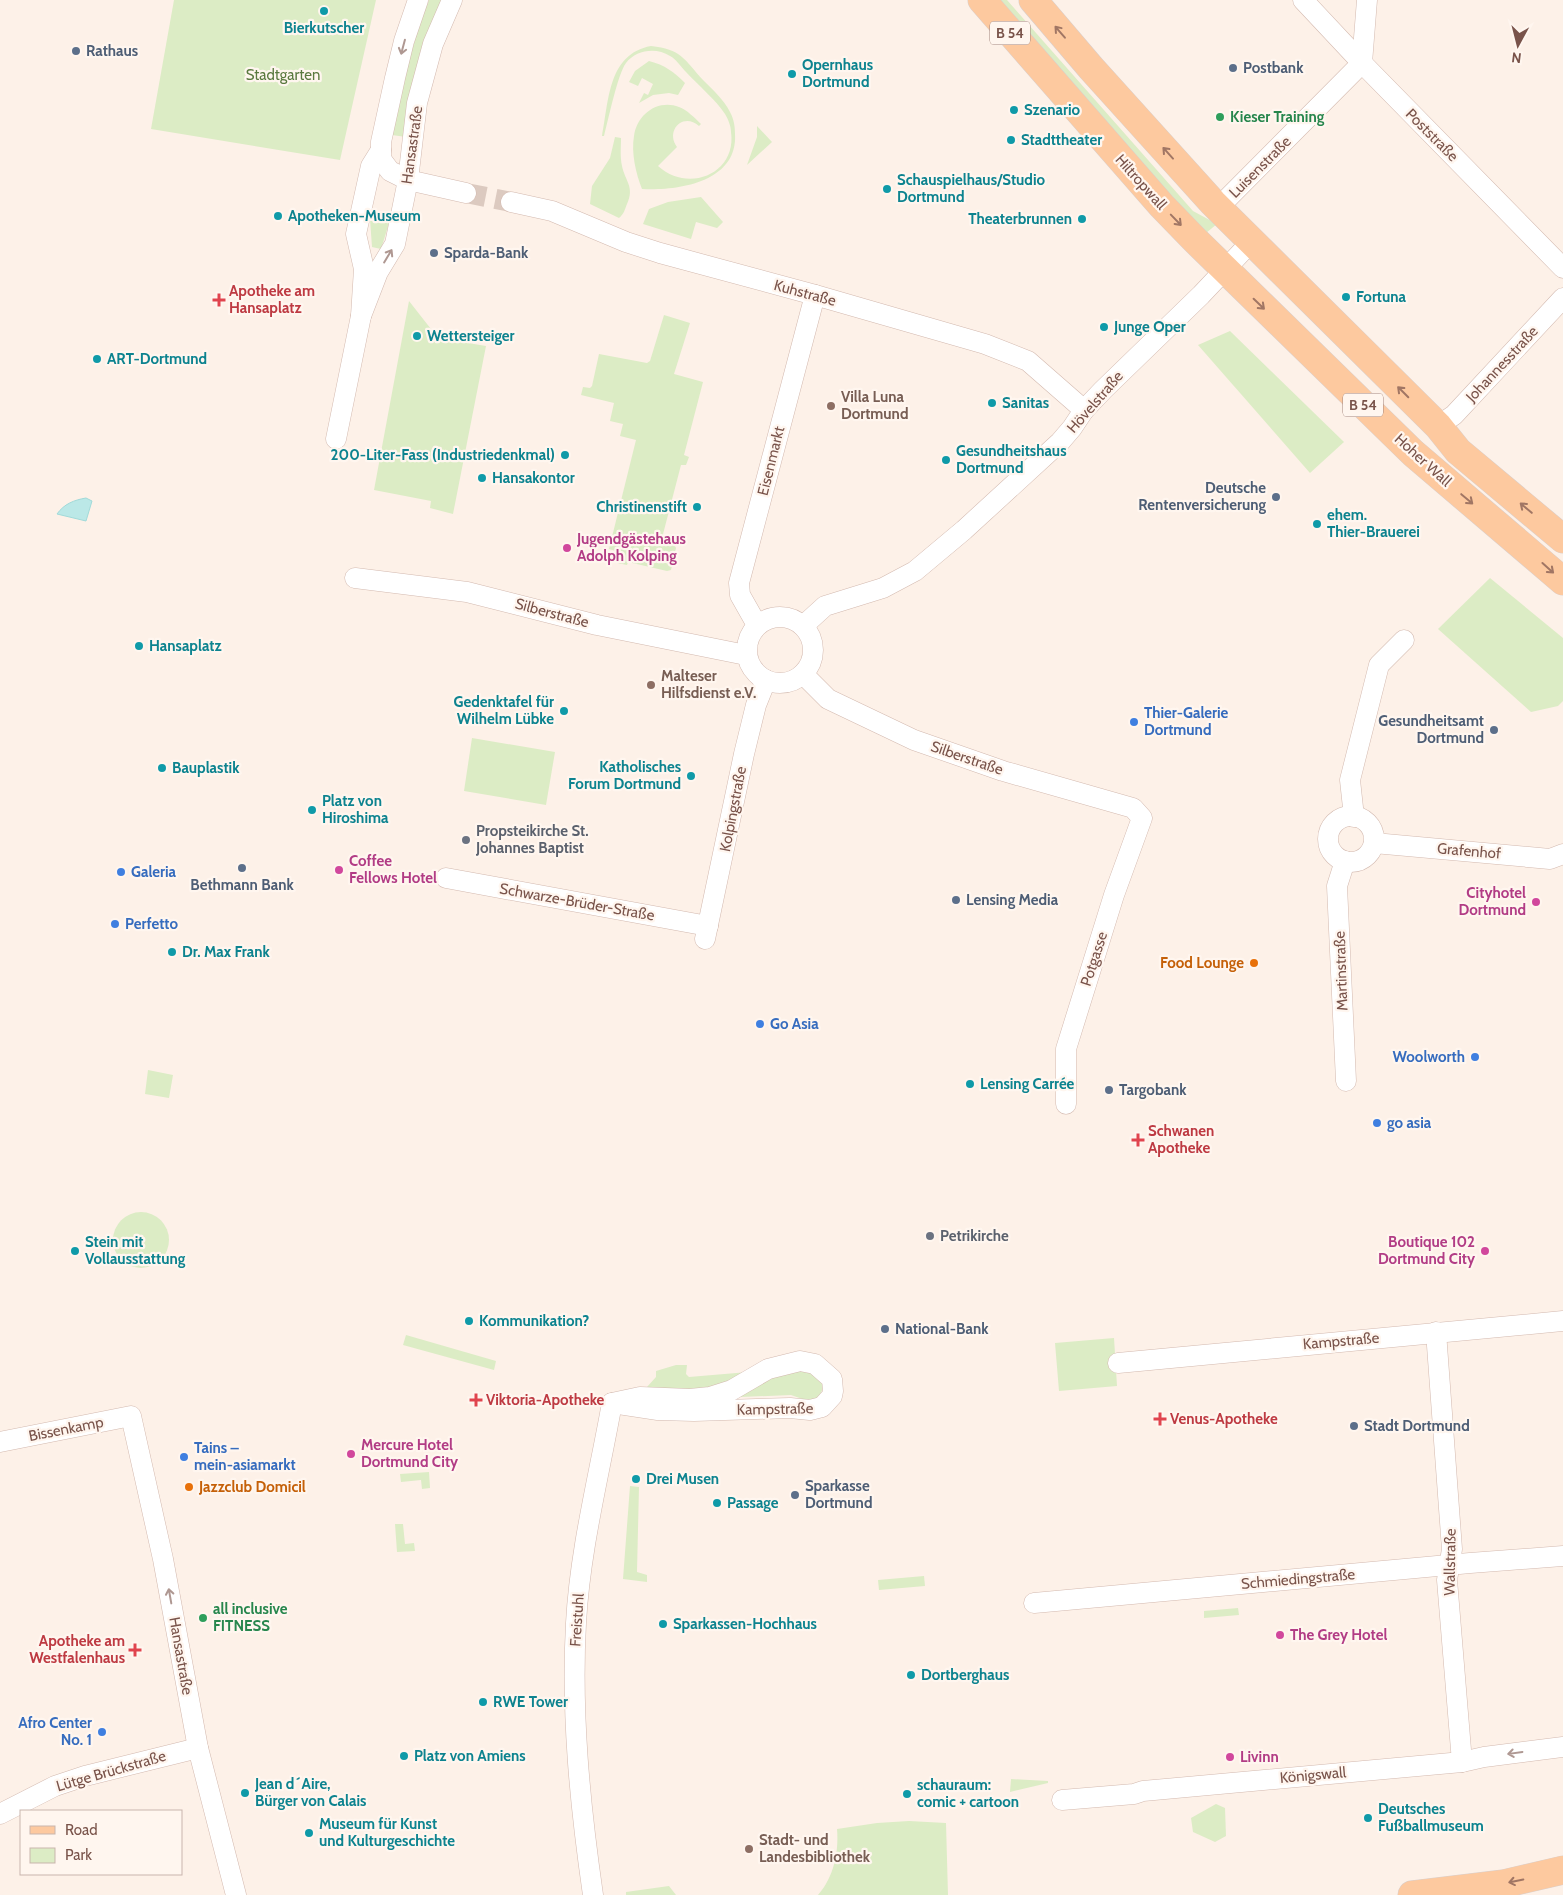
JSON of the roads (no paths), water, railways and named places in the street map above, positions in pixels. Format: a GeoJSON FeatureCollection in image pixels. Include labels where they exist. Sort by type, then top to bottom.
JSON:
{"type":"FeatureCollection","features":[{"type":"Feature","properties":{"kind":"main road","name":"Hiltropwall"},"geometry":{"type":"LineString","coordinates":[[982,0],[1162,206],[1224,270]]}},
{"type":"Feature","properties":{"kind":"main road","name":"B 54"},"geometry":{"type":"LineString","coordinates":[[1033,0],[1091,68],[1218,208],[1252,242]]}},
{"type":"Feature","properties":{"kind":"main road","name":"Hoher Wall"},"geometry":{"type":"LineString","coordinates":[[1252,242],[1438,426],[1458,451],[1563,539]]}},
{"type":"Feature","properties":{"kind":"main road","name":"Hoher Wall"},"geometry":{"type":"LineString","coordinates":[[1224,270],[1413,453],[1563,581]]}},
{"type":"Feature","properties":{"kind":"main road"},"geometry":{"type":"LineString","coordinates":[[1412,1895],[1503,1884],[1563,1870]]}},
{"type":"Feature","properties":{"kind":"street","name":"Hansastraße"},"geometry":{"type":"LineString","coordinates":[[399,176],[381,159],[381,150],[404,41],[418,0]]}},
{"type":"Feature","properties":{"kind":"street","name":"Hansastraße"},"geometry":{"type":"LineString","coordinates":[[360,316],[378,272],[395,244],[399,176],[433,44],[452,0]]}},
{"type":"Feature","properties":{"kind":"street","name":"Poststraße"},"geometry":{"type":"LineString","coordinates":[[1303,0],[1362,63],[1563,268]]}},
{"type":"Feature","properties":{"kind":"street"},"geometry":{"type":"LineString","coordinates":[[1362,63],[1367,0]]}},
{"type":"Feature","properties":{"kind":"street","name":"Luisenstraße"},"geometry":{"type":"LineString","coordinates":[[1218,208],[1362,63]]}},
{"type":"Feature","properties":{"kind":"street","name":"Hansastraße"},"geometry":{"type":"LineString","coordinates":[[336,439],[360,316],[364,269],[356,234],[371,166],[381,150]]}},
{"type":"Feature","properties":{"kind":"street"},"geometry":{"type":"LineString","coordinates":[[399,176],[466,193]]}},
{"type":"Feature","properties":{"kind":"street","name":"Kuhstraße"},"geometry":{"type":"LineString","coordinates":[[511,202],[552,211],[626,242],[660,253],[985,344],[1028,361],[1084,410]]}},
{"type":"Feature","properties":{"kind":"street","name":"Hövelstraße"},"geometry":{"type":"LineString","coordinates":[[803,626],[825,606],[892,584],[916,571],[929,561],[1060,442],[1084,410],[1252,242]]}},
{"type":"Feature","properties":{"kind":"street","name":"Eisenmarkt"},"geometry":{"type":"LineString","coordinates":[[757,625],[740,595],[739,583],[815,295]]}},
{"type":"Feature","properties":{"kind":"street","name":"Johannesstraße"},"geometry":{"type":"LineString","coordinates":[[1438,426],[1454,414],[1558,304]]}},
{"type":"Feature","properties":{"kind":"street","name":"Silberstraße"},"geometry":{"type":"LineString","coordinates":[[356,578],[467,592],[597,624],[746,655]]}},
{"type":"Feature","properties":{"kind":"street"},"geometry":{"type":"LineString","coordinates":[[785,617],[795,620],[803,626],[811,640],[813,655],[803,674],[796,679],[781,683],[766,680],[753,670],[746,655],[746,644],[750,634],[757,625],[770,618],[785,617]]}},
{"type":"Feature","properties":{"kind":"street"},"geometry":{"type":"LineString","coordinates":[[1354,817],[1350,780],[1379,665],[1404,640]]}},
{"type":"Feature","properties":{"kind":"street","name":"Silberstraße"},"geometry":{"type":"LineString","coordinates":[[803,674],[828,699],[914,740],[1003,771],[1133,808],[1142,818]]}},
{"type":"Feature","properties":{"kind":"street","name":"Kolpingstraße"},"geometry":{"type":"LineString","coordinates":[[707,932],[749,734],[756,705],[766,680]]}},
{"type":"Feature","properties":{"kind":"street"},"geometry":{"type":"LineString","coordinates":[[1354,817],[1366,822],[1370,827],[1374,843],[1370,853],[1352,862],[1345,861],[1333,853],[1329,839],[1334,825],[1339,820],[1354,817]]}},
{"type":"Feature","properties":{"kind":"street","name":"Potgasse"},"geometry":{"type":"LineString","coordinates":[[1066,1104],[1066,1049],[1114,895],[1142,818]]}},
{"type":"Feature","properties":{"kind":"street","name":"Grafenhof"},"geometry":{"type":"LineString","coordinates":[[1374,843],[1550,859],[1563,854]]}},
{"type":"Feature","properties":{"kind":"street","name":"Martinstraße"},"geometry":{"type":"LineString","coordinates":[[1345,861],[1337,886],[1346,1081]]}},
{"type":"Feature","properties":{"kind":"street","name":"Schwarze-Brüder-Straße"},"geometry":{"type":"LineString","coordinates":[[446,878],[707,932]]}},
{"type":"Feature","properties":{"kind":"street","name":"Kampstraße"},"geometry":{"type":"LineString","coordinates":[[1118,1363],[1563,1321]]}},
{"type":"Feature","properties":{"kind":"street","name":"Wallstraße"},"geometry":{"type":"LineString","coordinates":[[1436,1332],[1452,1548],[1447,1580],[1462,1762]]}},
{"type":"Feature","properties":{"kind":"street","name":"Kampstraße"},"geometry":{"type":"LineString","coordinates":[[800,1361],[820,1367],[832,1379],[833,1386],[832,1396],[828,1402],[822,1407],[810,1410],[782,1408],[658,1410],[612,1403],[640,1397],[690,1399],[710,1397],[732,1390],[768,1369],[800,1361]]}},
{"type":"Feature","properties":{"kind":"street","name":"Freistuhl"},"geometry":{"type":"LineString","coordinates":[[593,1895],[578,1772],[575,1715],[576,1622],[588,1519],[612,1403]]}},
{"type":"Feature","properties":{"kind":"street","name":"Hansastraße"},"geometry":{"type":"LineString","coordinates":[[131,1416],[163,1558],[198,1748],[236,1895]]}},
{"type":"Feature","properties":{"kind":"street","name":"Bissenkamp"},"geometry":{"type":"LineString","coordinates":[[0,1442],[131,1416]]}},
{"type":"Feature","properties":{"kind":"street","name":"Schmiedingstraße"},"geometry":{"type":"LineString","coordinates":[[1034,1603],[1563,1556]]}},
{"type":"Feature","properties":{"kind":"street","name":"Königswall"},"geometry":{"type":"LineString","coordinates":[[1062,1800],[1134,1794],[1143,1790],[1462,1762],[1484,1757],[1563,1747]]}},
{"type":"Feature","properties":{"kind":"street","name":"Lütge Brückstraße"},"geometry":{"type":"LineString","coordinates":[[1,1810],[54,1786],[84,1776],[198,1748]]}},
{"type":"Feature","properties":{"kind":"street","name":"Freistuhl"},"geometry":{"type":"LineString","coordinates":[[579,1895],[585,1840]]}},
{"type":"Feature","properties":{"kind":"water"},"geometry":{"type":"Polygon","coordinates":[[[86,498],[92,501],[86,521],[57,514],[70,503],[86,498]]]}},
{"type":"Feature","properties":{"kind":"tunnel"},"geometry":{"type":"LineString","coordinates":[[466,193],[511,202]]}},
{"type":"Feature","properties":{"kind":"place","name":"Bierkutscher"},"geometry":{"type":"Point","coordinates":[324,11]}},
{"type":"Feature","properties":{"kind":"place","name":"Rathaus"},"geometry":{"type":"Point","coordinates":[76,51]}},
{"type":"Feature","properties":{"kind":"place","name":"Postbank"},"geometry":{"type":"Point","coordinates":[1233,68]}},
{"type":"Feature","properties":{"kind":"place","name":"Opernhaus Dortmund"},"geometry":{"type":"Point","coordinates":[792,74]}},
{"type":"Feature","properties":{"kind":"place","name":"Szenario"},"geometry":{"type":"Point","coordinates":[1014,110]}},
{"type":"Feature","properties":{"kind":"place","name":"Kieser Training"},"geometry":{"type":"Point","coordinates":[1220,117]}},
{"type":"Feature","properties":{"kind":"place","name":"Stadttheater"},"geometry":{"type":"Point","coordinates":[1011,140]}},
{"type":"Feature","properties":{"kind":"place","name":"Schauspielhaus/Studio Dortmund"},"geometry":{"type":"Point","coordinates":[887,189]}},
{"type":"Feature","properties":{"kind":"place","name":"Apotheken-Museum"},"geometry":{"type":"Point","coordinates":[278,216]}},
{"type":"Feature","properties":{"kind":"place","name":"Theaterbrunnen"},"geometry":{"type":"Point","coordinates":[1082,219]}},
{"type":"Feature","properties":{"kind":"place","name":"Sparda-Bank"},"geometry":{"type":"Point","coordinates":[434,253]}},
{"type":"Feature","properties":{"kind":"place","name":"Fortuna"},"geometry":{"type":"Point","coordinates":[1346,297]}},
{"type":"Feature","properties":{"kind":"place","name":"Apotheke am Hansaplatz"},"geometry":{"type":"Point","coordinates":[219,300]}},
{"type":"Feature","properties":{"kind":"place","name":"Junge Oper"},"geometry":{"type":"Point","coordinates":[1104,327]}},
{"type":"Feature","properties":{"kind":"place","name":"Wettersteiger"},"geometry":{"type":"Point","coordinates":[417,336]}},
{"type":"Feature","properties":{"kind":"place","name":"ART-Dortmund"},"geometry":{"type":"Point","coordinates":[97,359]}},
{"type":"Feature","properties":{"kind":"place","name":"Sanitas"},"geometry":{"type":"Point","coordinates":[992,403]}},
{"type":"Feature","properties":{"kind":"place","name":"Villa Luna Dortmund"},"geometry":{"type":"Point","coordinates":[831,406]}},
{"type":"Feature","properties":{"kind":"place","name":"200-Liter-Fass (Industriedenkmal)"},"geometry":{"type":"Point","coordinates":[565,455]}},
{"type":"Feature","properties":{"kind":"place","name":"Gesundheitshaus Dortmund"},"geometry":{"type":"Point","coordinates":[946,460]}},
{"type":"Feature","properties":{"kind":"place","name":"Hansakontor"},"geometry":{"type":"Point","coordinates":[482,478]}},
{"type":"Feature","properties":{"kind":"place","name":"Deutsche Rentenversicherung"},"geometry":{"type":"Point","coordinates":[1276,497]}},
{"type":"Feature","properties":{"kind":"place","name":"Christinenstift"},"geometry":{"type":"Point","coordinates":[697,507]}},
{"type":"Feature","properties":{"kind":"place","name":"ehem. Thier-Brauerei"},"geometry":{"type":"Point","coordinates":[1317,524]}},
{"type":"Feature","properties":{"kind":"place","name":"Jugendgästehaus Adolph Kolping"},"geometry":{"type":"Point","coordinates":[567,548]}},
{"type":"Feature","properties":{"kind":"place","name":"Hansaplatz"},"geometry":{"type":"Point","coordinates":[139,646]}},
{"type":"Feature","properties":{"kind":"place","name":"Malteser Hilfsdienst e.V."},"geometry":{"type":"Point","coordinates":[651,685]}},
{"type":"Feature","properties":{"kind":"place","name":"Gedenktafel für Wilhelm Lübke"},"geometry":{"type":"Point","coordinates":[564,711]}},
{"type":"Feature","properties":{"kind":"place","name":"Thier-Galerie Dortmund"},"geometry":{"type":"Point","coordinates":[1134,722]}},
{"type":"Feature","properties":{"kind":"place","name":"Gesundheitsamt Dortmund"},"geometry":{"type":"Point","coordinates":[1494,730]}},
{"type":"Feature","properties":{"kind":"place","name":"Bauplastik"},"geometry":{"type":"Point","coordinates":[162,768]}},
{"type":"Feature","properties":{"kind":"place","name":"Katholisches Forum Dortmund"},"geometry":{"type":"Point","coordinates":[691,776]}},
{"type":"Feature","properties":{"kind":"place","name":"Platz von Hiroshima"},"geometry":{"type":"Point","coordinates":[312,810]}},
{"type":"Feature","properties":{"kind":"place","name":"Propsteikirche St. Johannes Baptist"},"geometry":{"type":"Point","coordinates":[466,840]}},
{"type":"Feature","properties":{"kind":"place","name":"Bethmann Bank"},"geometry":{"type":"Point","coordinates":[242,868]}},
{"type":"Feature","properties":{"kind":"place","name":"Coffee Fellows Hotel"},"geometry":{"type":"Point","coordinates":[339,870]}},
{"type":"Feature","properties":{"kind":"place","name":"Galeria"},"geometry":{"type":"Point","coordinates":[121,872]}},
{"type":"Feature","properties":{"kind":"place","name":"Lensing Media"},"geometry":{"type":"Point","coordinates":[956,900]}},
{"type":"Feature","properties":{"kind":"place","name":"Cityhotel Dortmund"},"geometry":{"type":"Point","coordinates":[1536,902]}},
{"type":"Feature","properties":{"kind":"place","name":"Perfetto"},"geometry":{"type":"Point","coordinates":[115,924]}},
{"type":"Feature","properties":{"kind":"place","name":"Dr. Max Frank"},"geometry":{"type":"Point","coordinates":[172,952]}},
{"type":"Feature","properties":{"kind":"place","name":"Food Lounge"},"geometry":{"type":"Point","coordinates":[1254,963]}},
{"type":"Feature","properties":{"kind":"place","name":"Go Asia"},"geometry":{"type":"Point","coordinates":[760,1024]}},
{"type":"Feature","properties":{"kind":"place","name":"Woolworth"},"geometry":{"type":"Point","coordinates":[1475,1057]}},
{"type":"Feature","properties":{"kind":"place","name":"Lensing Carrée"},"geometry":{"type":"Point","coordinates":[970,1084]}},
{"type":"Feature","properties":{"kind":"place","name":"Targobank"},"geometry":{"type":"Point","coordinates":[1109,1090]}},
{"type":"Feature","properties":{"kind":"place","name":"go asia"},"geometry":{"type":"Point","coordinates":[1377,1123]}},
{"type":"Feature","properties":{"kind":"place","name":"Schwanen Apotheke"},"geometry":{"type":"Point","coordinates":[1138,1140]}},
{"type":"Feature","properties":{"kind":"place","name":"Petrikirche"},"geometry":{"type":"Point","coordinates":[930,1236]}},
{"type":"Feature","properties":{"kind":"place","name":"Stein mit Vollausstattung"},"geometry":{"type":"Point","coordinates":[75,1251]}},
{"type":"Feature","properties":{"kind":"place","name":"Boutique 102 Dortmund City"},"geometry":{"type":"Point","coordinates":[1485,1251]}},
{"type":"Feature","properties":{"kind":"place","name":"Kommunikation?"},"geometry":{"type":"Point","coordinates":[469,1321]}},
{"type":"Feature","properties":{"kind":"place","name":"National-Bank"},"geometry":{"type":"Point","coordinates":[885,1329]}},
{"type":"Feature","properties":{"kind":"place","name":"Viktoria-Apotheke"},"geometry":{"type":"Point","coordinates":[476,1400]}},
{"type":"Feature","properties":{"kind":"place","name":"Venus-Apotheke"},"geometry":{"type":"Point","coordinates":[1160,1419]}},
{"type":"Feature","properties":{"kind":"place","name":"Stadt Dortmund"},"geometry":{"type":"Point","coordinates":[1354,1426]}},
{"type":"Feature","properties":{"kind":"place","name":"Mercure Hotel Dortmund City"},"geometry":{"type":"Point","coordinates":[351,1454]}},
{"type":"Feature","properties":{"kind":"place","name":"Tains – mein-asiamarkt"},"geometry":{"type":"Point","coordinates":[184,1457]}},
{"type":"Feature","properties":{"kind":"place","name":"Drei Musen"},"geometry":{"type":"Point","coordinates":[636,1479]}},
{"type":"Feature","properties":{"kind":"place","name":"Jazzclub Domicil"},"geometry":{"type":"Point","coordinates":[189,1487]}},
{"type":"Feature","properties":{"kind":"place","name":"Sparkasse Dortmund"},"geometry":{"type":"Point","coordinates":[795,1495]}},
{"type":"Feature","properties":{"kind":"place","name":"Passage"},"geometry":{"type":"Point","coordinates":[717,1503]}},
{"type":"Feature","properties":{"kind":"place","name":"all inclusive FITNESS"},"geometry":{"type":"Point","coordinates":[203,1618]}},
{"type":"Feature","properties":{"kind":"place","name":"Sparkassen-Hochhaus"},"geometry":{"type":"Point","coordinates":[663,1624]}},
{"type":"Feature","properties":{"kind":"place","name":"The Grey Hotel"},"geometry":{"type":"Point","coordinates":[1280,1635]}},
{"type":"Feature","properties":{"kind":"place","name":"Apotheke am Westfalenhaus"},"geometry":{"type":"Point","coordinates":[135,1650]}},
{"type":"Feature","properties":{"kind":"place","name":"Dortberghaus"},"geometry":{"type":"Point","coordinates":[911,1675]}},
{"type":"Feature","properties":{"kind":"place","name":"RWE Tower"},"geometry":{"type":"Point","coordinates":[483,1702]}},
{"type":"Feature","properties":{"kind":"place","name":"Afro Center No. 1"},"geometry":{"type":"Point","coordinates":[102,1732]}},
{"type":"Feature","properties":{"kind":"place","name":"Platz von Amiens"},"geometry":{"type":"Point","coordinates":[404,1756]}},
{"type":"Feature","properties":{"kind":"place","name":"Livinn"},"geometry":{"type":"Point","coordinates":[1230,1757]}},
{"type":"Feature","properties":{"kind":"place","name":"Jean d´Aire, Bürger von Calais"},"geometry":{"type":"Point","coordinates":[245,1793]}},
{"type":"Feature","properties":{"kind":"place","name":"schauraum: comic + cartoon"},"geometry":{"type":"Point","coordinates":[907,1794]}},
{"type":"Feature","properties":{"kind":"place","name":"Deutsches Fußballmuseum"},"geometry":{"type":"Point","coordinates":[1368,1818]}},
{"type":"Feature","properties":{"kind":"place","name":"Museum für Kunst und Kulturgeschichte"},"geometry":{"type":"Point","coordinates":[309,1833]}},
{"type":"Feature","properties":{"kind":"place","name":"Stadt- und Landesbibliothek"},"geometry":{"type":"Point","coordinates":[749,1849]}},
{"type":"Feature","properties":{"kind":"park label","name":"Stadtgarten"},"geometry":{"type":"Point","coordinates":[283,75]}}]}
